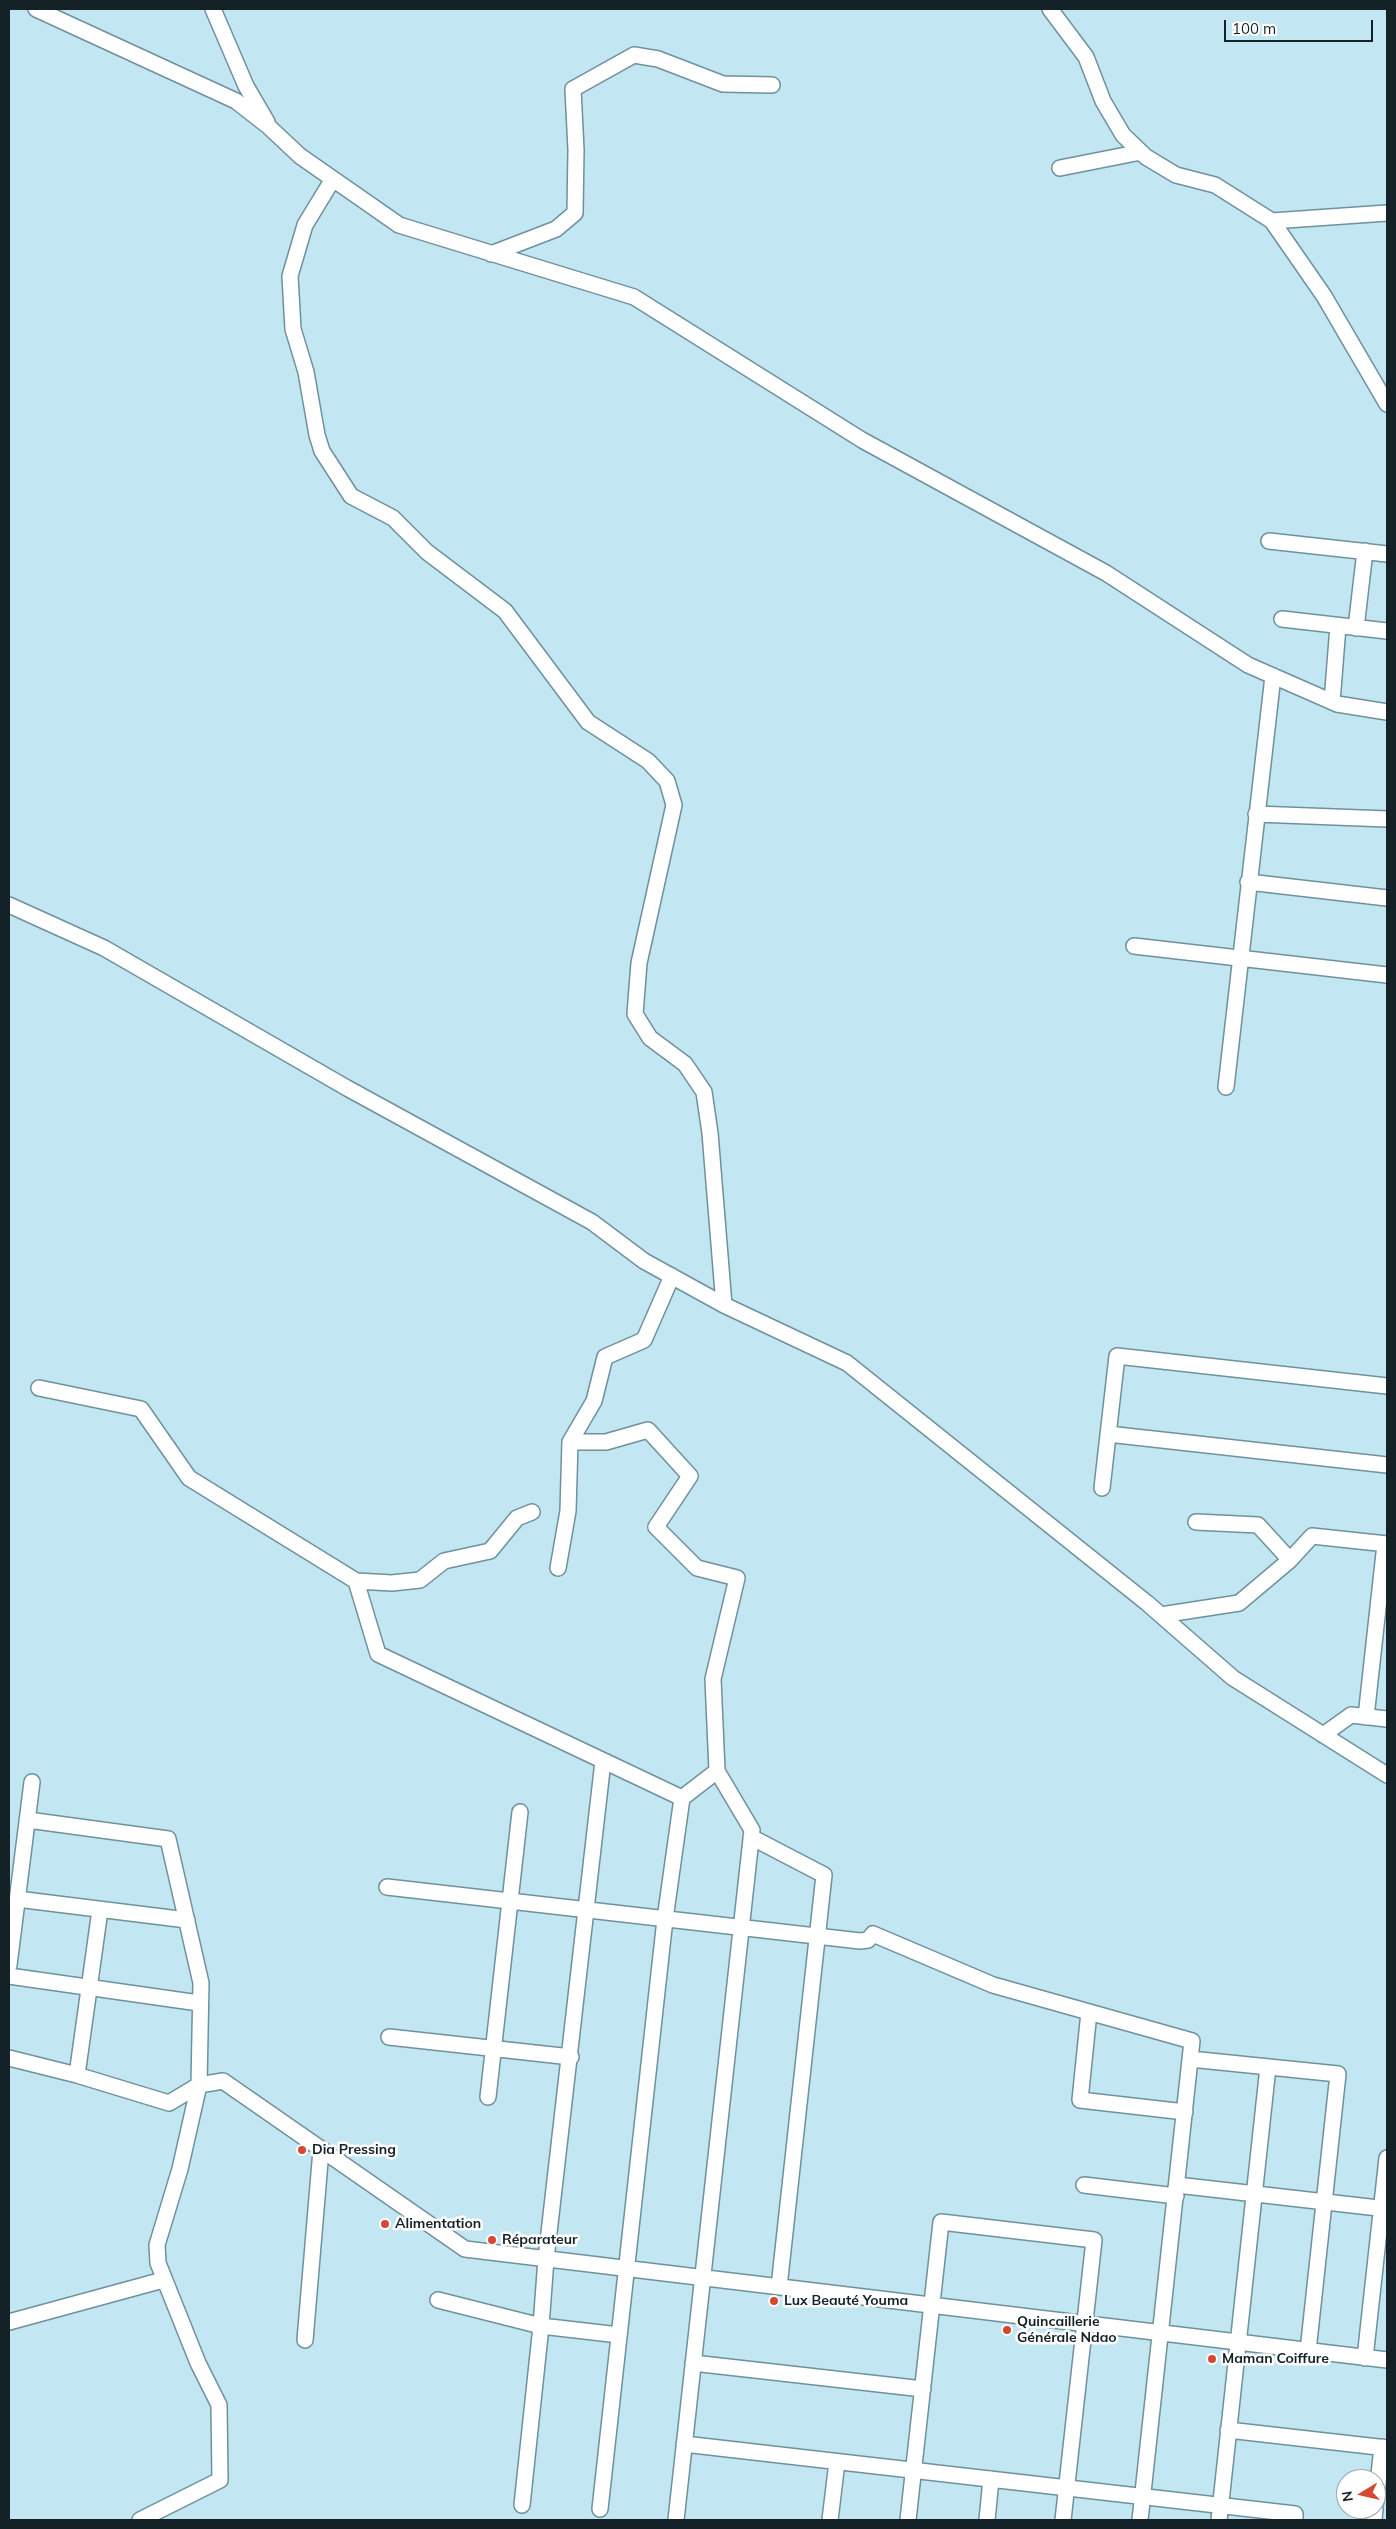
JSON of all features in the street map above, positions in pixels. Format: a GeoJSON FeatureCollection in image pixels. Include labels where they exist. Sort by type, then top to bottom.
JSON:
{"type":"FeatureCollection","features":[{"type":"Feature","properties":{"kind":"street"},"geometry":{"type":"LineString","coordinates":[[36,9],[236,101],[268,126],[300,156],[399,225],[634,297],[862,440],[1106,573],[1248,665],[1332,702],[1387,712]]}},
{"type":"Feature","properties":{"kind":"street"},"geometry":{"type":"LineString","coordinates":[[213,9],[246,86],[268,126]]}},
{"type":"Feature","properties":{"kind":"street"},"geometry":{"type":"LineString","coordinates":[[1051,9],[1086,57],[1103,101],[1124,135],[1141,152],[1176,175],[1215,185],[1272,221],[1324,296],[1387,404]]}},
{"type":"Feature","properties":{"kind":"street"},"geometry":{"type":"LineString","coordinates":[[491,254],[556,229],[574,213],[576,150],[573,89],[634,55],[658,59],[723,84],[772,85]]}},
{"type":"Feature","properties":{"kind":"street"},"geometry":{"type":"LineString","coordinates":[[1060,168],[1141,152]]}},
{"type":"Feature","properties":{"kind":"street"},"geometry":{"type":"LineString","coordinates":[[333,179],[305,225],[290,276],[293,329],[306,372],[322,451],[351,496],[393,518],[427,552],[505,611],[588,722],[648,761],[667,781],[674,805],[639,963],[635,1014],[650,1038],[685,1064],[704,1092],[710,1133],[724,1305]]}},
{"type":"Feature","properties":{"kind":"street"},"geometry":{"type":"LineString","coordinates":[[1272,221],[1385,211]]}},
{"type":"Feature","properties":{"kind":"street"},"geometry":{"type":"LineString","coordinates":[[1269,541],[1387,554]]}},
{"type":"Feature","properties":{"kind":"street"},"geometry":{"type":"LineString","coordinates":[[1356,628],[1365,551]]}},
{"type":"Feature","properties":{"kind":"street"},"geometry":{"type":"LineString","coordinates":[[1282,619],[1387,631]]}},
{"type":"Feature","properties":{"kind":"street"},"geometry":{"type":"LineString","coordinates":[[1332,702],[1338,626]]}},
{"type":"Feature","properties":{"kind":"street"},"geometry":{"type":"LineString","coordinates":[[1226,1087],[1273,676]]}},
{"type":"Feature","properties":{"kind":"street"},"geometry":{"type":"LineString","coordinates":[[1256,814],[1387,819]]}},
{"type":"Feature","properties":{"kind":"street"},"geometry":{"type":"LineString","coordinates":[[1248,882],[1387,898]]}},
{"type":"Feature","properties":{"kind":"street"},"geometry":{"type":"LineString","coordinates":[[9,905],[104,948],[347,1088],[592,1222],[644,1261],[724,1305],[846,1363],[1161,1615],[1233,1678],[1387,1775]]}},
{"type":"Feature","properties":{"kind":"street"},"geometry":{"type":"LineString","coordinates":[[1134,946],[1387,975]]}},
{"type":"Feature","properties":{"kind":"street"},"geometry":{"type":"LineString","coordinates":[[558,1568],[568,1512],[570,1442],[594,1401],[604,1357],[644,1340],[672,1276]]}},
{"type":"Feature","properties":{"kind":"street"},"geometry":{"type":"LineString","coordinates":[[1102,1488],[1117,1356],[1387,1386]]}},
{"type":"Feature","properties":{"kind":"street"},"geometry":{"type":"LineString","coordinates":[[39,1388],[141,1409],[189,1478],[356,1581],[392,1583],[420,1580],[444,1562],[490,1552],[517,1518],[532,1512]]}},
{"type":"Feature","properties":{"kind":"street"},"geometry":{"type":"LineString","coordinates":[[570,1442],[606,1442],[648,1430],[690,1476],[656,1527],[697,1568],[737,1578],[713,1679],[717,1771],[752,1830],[676,2520]]}},
{"type":"Feature","properties":{"kind":"street"},"geometry":{"type":"LineString","coordinates":[[1108,1434],[1387,1465]]}},
{"type":"Feature","properties":{"kind":"street"},"geometry":{"type":"LineString","coordinates":[[1196,1522],[1258,1525],[1290,1560]]}},
{"type":"Feature","properties":{"kind":"street"},"geometry":{"type":"LineString","coordinates":[[1161,1615],[1239,1603],[1290,1560],[1312,1536],[1386,1544],[1366,1717]]}},
{"type":"Feature","properties":{"kind":"street"},"geometry":{"type":"LineString","coordinates":[[356,1581],[378,1654],[682,1798]]}},
{"type":"Feature","properties":{"kind":"street"},"geometry":{"type":"LineString","coordinates":[[1323,1735],[1351,1715],[1387,1719]]}},
{"type":"Feature","properties":{"kind":"street"},"geometry":{"type":"LineString","coordinates":[[522,2505],[541,2326],[546,2259],[571,2057],[603,1761]]}},
{"type":"Feature","properties":{"kind":"street"},"geometry":{"type":"LineString","coordinates":[[600,2509],[665,1919],[682,1798],[717,1771]]}},
{"type":"Feature","properties":{"kind":"street"},"geometry":{"type":"LineString","coordinates":[[9,1965],[32,1782]]}},
{"type":"Feature","properties":{"kind":"street"},"geometry":{"type":"LineString","coordinates":[[488,2097],[520,1812]]}},
{"type":"Feature","properties":{"kind":"street"},"geometry":{"type":"LineString","coordinates":[[28,1820],[168,1839],[202,1983],[199,2085],[180,2169],[157,2245],[158,2263],[163,2280],[219,2405],[220,2480],[140,2520]]}},
{"type":"Feature","properties":{"kind":"street"},"geometry":{"type":"LineString","coordinates":[[751,1837],[824,1875],[779,2287]]}},
{"type":"Feature","properties":{"kind":"street"},"geometry":{"type":"LineString","coordinates":[[387,1887],[860,1941],[868,1940],[873,1934],[993,1985],[1192,2041],[1140,2520]]}},
{"type":"Feature","properties":{"kind":"street"},"geometry":{"type":"LineString","coordinates":[[17,1900],[187,1920]]}},
{"type":"Feature","properties":{"kind":"street"},"geometry":{"type":"LineString","coordinates":[[77,2075],[100,1910]]}},
{"type":"Feature","properties":{"kind":"street"},"geometry":{"type":"LineString","coordinates":[[9,1976],[200,2003]]}},
{"type":"Feature","properties":{"kind":"street"},"geometry":{"type":"LineString","coordinates":[[1089,2012],[1080,2100],[1185,2112]]}},
{"type":"Feature","properties":{"kind":"street"},"geometry":{"type":"LineString","coordinates":[[389,2037],[571,2057]]}},
{"type":"Feature","properties":{"kind":"street"},"geometry":{"type":"LineString","coordinates":[[9,2058],[77,2075],[169,2103],[199,2085],[223,2081],[464,2250],[1387,2360]]}},
{"type":"Feature","properties":{"kind":"street"},"geometry":{"type":"LineString","coordinates":[[1190,2059],[1338,2074],[1308,2351]]}},
{"type":"Feature","properties":{"kind":"street"},"geometry":{"type":"LineString","coordinates":[[1219,2513],[1268,2067]]}},
{"type":"Feature","properties":{"kind":"street"},"geometry":{"type":"LineString","coordinates":[[305,2340],[321,2150]]}},
{"type":"Feature","properties":{"kind":"street"},"geometry":{"type":"LineString","coordinates":[[1365,2358],[1384,2208],[1387,2158]]}},
{"type":"Feature","properties":{"kind":"street"},"geometry":{"type":"LineString","coordinates":[[1084,2185],[1254,2194],[1384,2208]]}},
{"type":"Feature","properties":{"kind":"street"},"geometry":{"type":"LineString","coordinates":[[908,2520],[941,2222],[1094,2240],[1063,2520]]}},
{"type":"Feature","properties":{"kind":"street"},"geometry":{"type":"LineString","coordinates":[[9,2322],[163,2280]]}},
{"type":"Feature","properties":{"kind":"street"},"geometry":{"type":"LineString","coordinates":[[438,2300],[541,2326],[619,2334]]}},
{"type":"Feature","properties":{"kind":"street"},"geometry":{"type":"LineString","coordinates":[[693,2363],[923,2389]]}},
{"type":"Feature","properties":{"kind":"street"},"geometry":{"type":"LineString","coordinates":[[1228,2430],[1385,2448],[1382,2469]]}},
{"type":"Feature","properties":{"kind":"street"},"geometry":{"type":"LineString","coordinates":[[684,2444],[1142,2496],[1219,2513],[1296,2514],[1295,2520]]}},
{"type":"Feature","properties":{"kind":"street"},"geometry":{"type":"LineString","coordinates":[[830,2520],[837,2462]]}},
{"type":"Feature","properties":{"kind":"street"},"geometry":{"type":"LineString","coordinates":[[987,2520],[991,2479]]}},
{"type":"Feature","properties":{"kind":"place","name":"Dia Pressing"},"geometry":{"type":"Point","coordinates":[302,2150]}},
{"type":"Feature","properties":{"kind":"place","name":"Alimentation"},"geometry":{"type":"Point","coordinates":[385,2224]}},
{"type":"Feature","properties":{"kind":"place","name":"Réparateur"},"geometry":{"type":"Point","coordinates":[492,2240]}},
{"type":"Feature","properties":{"kind":"place","name":"Lux Beauté Youma"},"geometry":{"type":"Point","coordinates":[774,2301]}},
{"type":"Feature","properties":{"kind":"place","name":"Quincaillerie Générale Ndao"},"geometry":{"type":"Point","coordinates":[1007,2330]}},
{"type":"Feature","properties":{"kind":"place","name":"Maman Coiffure"},"geometry":{"type":"Point","coordinates":[1212,2359]}}]}
